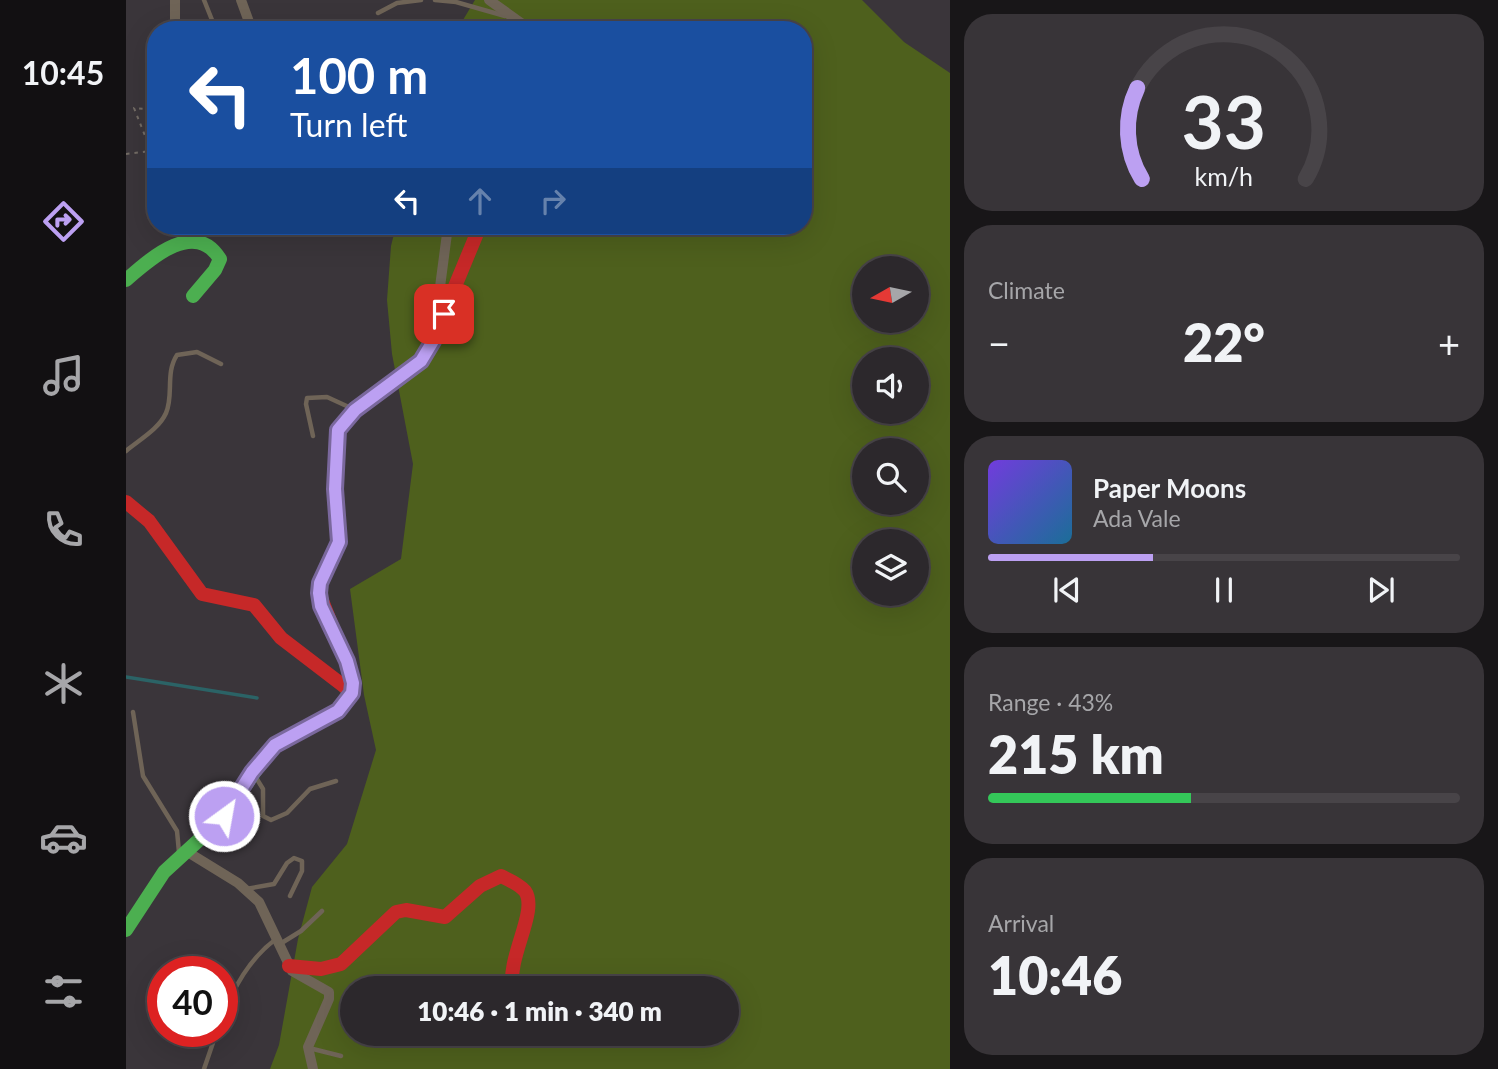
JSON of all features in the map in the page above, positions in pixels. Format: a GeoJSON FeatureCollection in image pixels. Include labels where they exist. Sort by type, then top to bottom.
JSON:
{"type":"FeatureCollection","features":[{"type":"Feature","properties":{"kind":"street"},"geometry":{"type":"LineString","coordinates":[[175,0],[175,21]]}},
{"type":"Feature","properties":{"kind":"street"},"geometry":{"type":"LineString","coordinates":[[241,0],[249,21]]}},
{"type":"Feature","properties":{"kind":"street"},"geometry":{"type":"LineString","coordinates":[[489,0],[519,21]]}},
{"type":"Feature","properties":{"kind":"street"},"geometry":{"type":"LineString","coordinates":[[444,314],[440,287],[447,235]]}},
{"type":"Feature","properties":{"kind":"street"},"geometry":{"type":"LineString","coordinates":[[126,930],[149,893],[182,853],[210,832],[224,816],[268,752],[284,738],[338,711],[352,693],[353,683],[347,661],[321,606],[319,593],[320,583],[339,542],[335,489],[337,436],[341,425],[355,410],[421,361],[433,341],[476,235]]}},
{"type":"Feature","properties":{"kind":"street"},"geometry":{"type":"LineString","coordinates":[[126,280],[167,247],[185,242],[201,243],[214,251],[220,259],[215,270],[193,296]]}},
{"type":"Feature","properties":{"kind":"street"},"geometry":{"type":"LineString","coordinates":[[126,502],[149,521],[202,594],[254,605],[281,638],[352,693]]}},
{"type":"Feature","properties":{"kind":"street"},"geometry":{"type":"LineString","coordinates":[[182,853],[245,889],[259,902],[289,966],[297,974],[329,992],[329,999],[308,1047],[313,1069]]}},
{"type":"Feature","properties":{"kind":"street"},"geometry":{"type":"LineString","coordinates":[[289,966],[318,971],[335,969],[391,914],[410,910],[438,918],[449,916],[490,878],[501,876],[523,889],[529,900],[526,919],[509,971],[510,976]]}},
{"type":"Feature","properties":{"kind":"lane"},"geometry":{"type":"LineString","coordinates":[[204,0],[211,21]]}},
{"type":"Feature","properties":{"kind":"lane"},"geometry":{"type":"LineString","coordinates":[[377,13],[397,3],[421,0]]}},
{"type":"Feature","properties":{"kind":"lane"},"geometry":{"type":"LineString","coordinates":[[435,0],[456,2],[516,19]]}},
{"type":"Feature","properties":{"kind":"lane"},"geometry":{"type":"LineString","coordinates":[[126,451],[157,426],[166,415],[170,372],[177,355],[197,352],[221,364]]}},
{"type":"Feature","properties":{"kind":"lane"},"geometry":{"type":"LineString","coordinates":[[313,436],[307,398],[327,397],[355,410]]}},
{"type":"Feature","properties":{"kind":"lane"},"geometry":{"type":"LineString","coordinates":[[133,712],[144,776],[177,831],[182,853]]}},
{"type":"Feature","properties":{"kind":"lane"},"geometry":{"type":"LineString","coordinates":[[252,772],[263,789],[263,816],[271,820],[287,813],[310,789],[335,781]]}},
{"type":"Feature","properties":{"kind":"lane"},"geometry":{"type":"LineString","coordinates":[[245,889],[271,886],[287,863],[294,858],[302,861],[302,866],[290,896]]}},
{"type":"Feature","properties":{"kind":"lane"},"geometry":{"type":"LineString","coordinates":[[238,983],[257,955],[278,941],[301,931],[322,911]]}},
{"type":"Feature","properties":{"kind":"lane"},"geometry":{"type":"LineString","coordinates":[[204,1069],[212,1047]]}},
{"type":"Feature","properties":{"kind":"lane"},"geometry":{"type":"LineString","coordinates":[[308,1047],[341,1056]]}},
{"type":"Feature","properties":{"kind":"path"},"geometry":{"type":"LineString","coordinates":[[147,109],[134,108],[147,141]]}},
{"type":"Feature","properties":{"kind":"path"},"geometry":{"type":"LineString","coordinates":[[126,154],[147,151]]}},
{"type":"Feature","properties":{"kind":"green space"},"geometry":{"type":"Polygon","coordinates":[[[475,0],[862,0],[904,42],[950,73],[950,1069],[270,1069],[279,1045],[298,939],[312,887],[347,844],[376,750],[364,695],[350,589],[401,559],[413,464],[392,354],[387,300],[394,235],[812,235],[812,21],[462,21],[475,0]]]}},
{"type":"Feature","properties":{"kind":"waterway"},"geometry":{"type":"LineString","coordinates":[[126,677],[257,698]]}},
{"type":"Feature","properties":{"kind":"traffic: fast"},"geometry":{"type":"LineString","coordinates":[[126,280],[172,247],[185,242],[198,242],[209,247],[220,259],[215,270],[193,296]]}},
{"type":"Feature","properties":{"kind":"traffic: fast"},"geometry":{"type":"LineString","coordinates":[[126,930],[164,872],[224,817],[266,755],[283,740],[336,711],[352,693],[345,687]]}},
{"type":"Feature","properties":{"kind":"traffic: jam"},"geometry":{"type":"LineString","coordinates":[[352,693],[352,676],[319,593],[320,583],[339,542],[335,489],[338,430],[355,410],[414,367],[427,354],[476,235]]}},
{"type":"Feature","properties":{"kind":"traffic: jam"},"geometry":{"type":"LineString","coordinates":[[126,502],[149,521],[202,594],[254,605],[281,638],[345,687]]}},
{"type":"Feature","properties":{"kind":"traffic: jam"},"geometry":{"type":"LineString","coordinates":[[289,966],[321,969],[341,964],[396,912],[406,910],[445,917],[480,886],[501,876],[523,889],[528,900],[526,923],[512,976]]}},
{"type":"Feature","properties":{"kind":"route"},"geometry":{"type":"LineString","coordinates":[[224,816],[252,772],[275,745],[338,711],[352,693],[352,676],[321,606],[319,593],[320,583],[339,542],[335,489],[338,430],[355,410],[421,361],[427,354],[444,314]]}}]}
